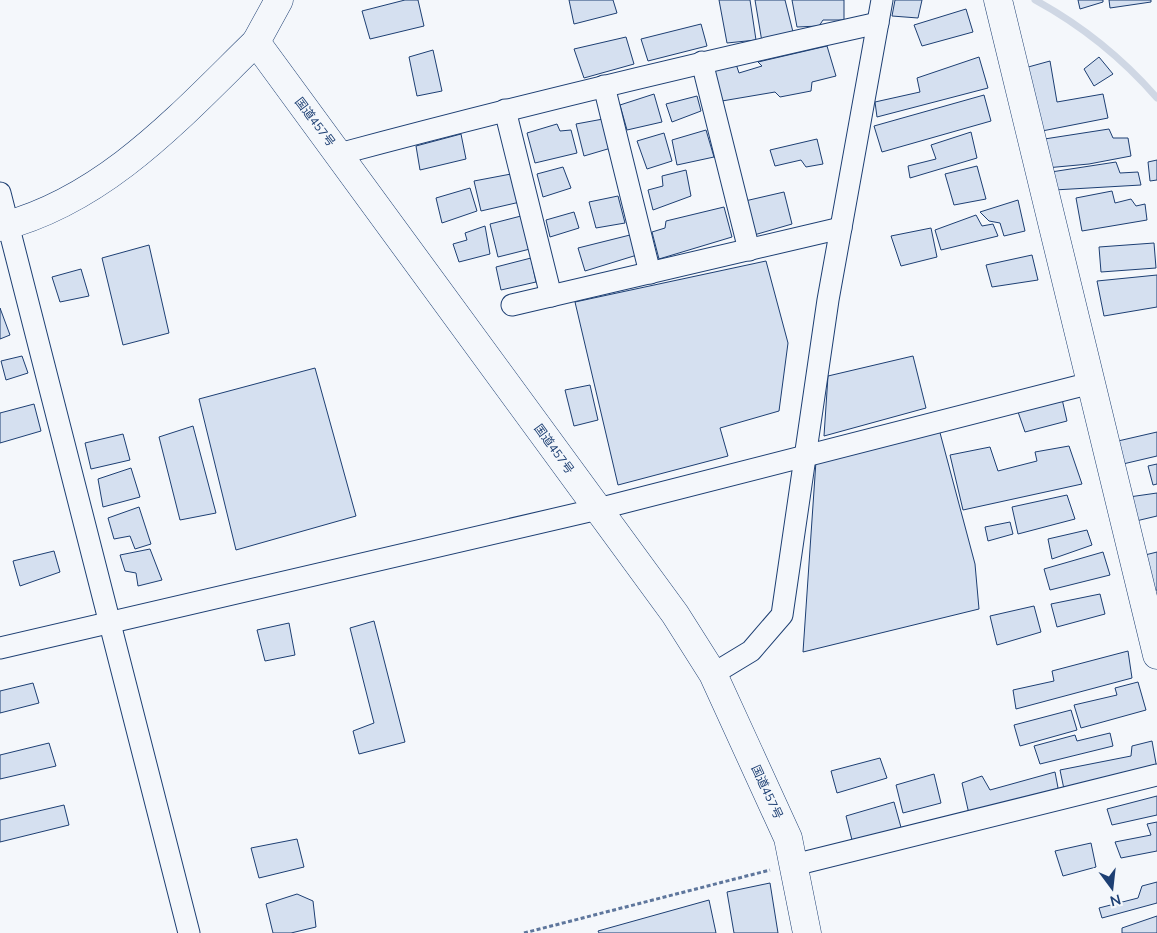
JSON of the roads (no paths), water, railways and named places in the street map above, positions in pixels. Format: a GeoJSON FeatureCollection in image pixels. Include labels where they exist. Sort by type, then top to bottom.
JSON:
{"type":"FeatureCollection","features":[{"type":"Feature","properties":{"kind":"main road"},"geometry":{"type":"LineString","coordinates":[[4,225],[71,199],[129,161],[178,118],[256,42],[278,0]]}},
{"type":"Feature","properties":{"kind":"main road"},"geometry":{"type":"LineString","coordinates":[[998,0],[1157,655]]}},
{"type":"Feature","properties":{"kind":"main road","name":"国道457号"},"geometry":{"type":"LineString","coordinates":[[256,42],[675,614],[713,674],[788,838],[807,933]]}},
{"type":"Feature","properties":{"kind":"street"},"geometry":{"type":"LineString","coordinates":[[339,154],[505,110],[702,62],[880,9],[841,228],[782,615],[751,650],[713,674]]}},
{"type":"Feature","properties":{"kind":"street"},"geometry":{"type":"LineString","coordinates":[[702,62],[749,250]]}},
{"type":"Feature","properties":{"kind":"street"},"geometry":{"type":"LineString","coordinates":[[604,86],[650,273]]}},
{"type":"Feature","properties":{"kind":"street"},"geometry":{"type":"LineString","coordinates":[[505,110],[551,296]]}},
{"type":"Feature","properties":{"kind":"street"},"geometry":{"type":"LineString","coordinates":[[0,193],[4,225],[110,621],[189,933]]}},
{"type":"Feature","properties":{"kind":"street"},"geometry":{"type":"LineString","coordinates":[[512,305],[841,228]]}},
{"type":"Feature","properties":{"kind":"street"},"geometry":{"type":"LineString","coordinates":[[0,648],[598,508],[1091,383]]}},
{"type":"Feature","properties":{"kind":"street"},"geometry":{"type":"LineString","coordinates":[[794,865],[1157,775]]}},
{"type":"Feature","properties":{"kind":"waterway"},"geometry":{"type":"LineString","coordinates":[[1035,0],[1069,20],[1116,56],[1157,98]]}}]}
